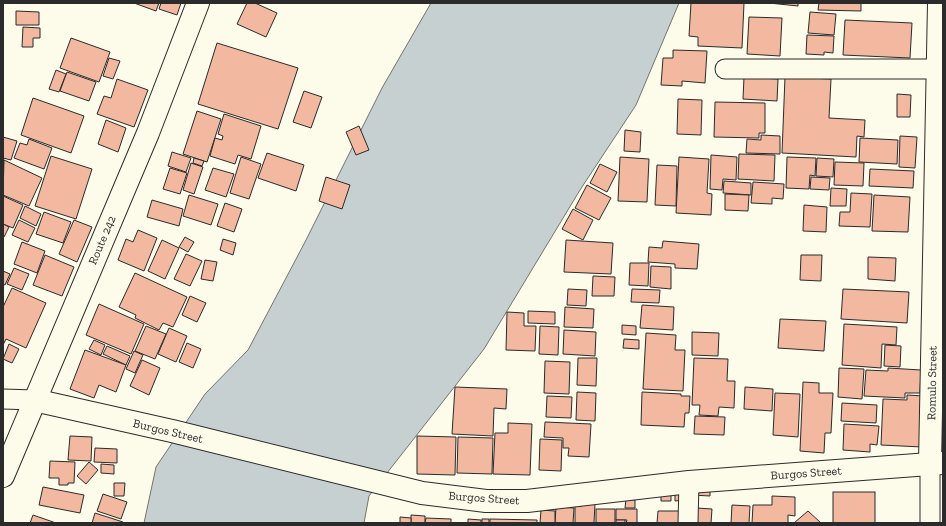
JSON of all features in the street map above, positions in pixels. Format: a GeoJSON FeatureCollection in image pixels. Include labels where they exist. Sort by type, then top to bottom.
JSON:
{"type":"FeatureCollection","features":[{"type":"Feature","properties":{"kind":"street","name":"Route 242"},"geometry":{"type":"LineString","coordinates":[[3,476],[148,133],[198,3]]}},
{"type":"Feature","properties":{"kind":"street","name":"Romulo Street"},"geometry":{"type":"LineString","coordinates":[[930,523],[936,463],[941,70],[939,3]]}},
{"type":"Feature","properties":{"kind":"street"},"geometry":{"type":"LineString","coordinates":[[725,69],[941,70]]}},
{"type":"Feature","properties":{"kind":"street"},"geometry":{"type":"LineString","coordinates":[[3,399],[34,400]]}},
{"type":"Feature","properties":{"kind":"street","name":"Burgos Street"},"geometry":{"type":"LineString","coordinates":[[34,400],[172,431],[422,493],[486,501],[527,501],[689,482],[936,463]]}},
{"type":"Feature","properties":{"kind":"street"},"geometry":{"type":"LineString","coordinates":[[688,523],[689,482]]}},
{"type":"Feature","properties":{"kind":"shaded area"},"geometry":{"type":"Polygon","coordinates":[[[431,3],[679,3],[636,105],[580,190],[484,349],[369,496],[364,523],[144,523],[156,467],[205,394],[248,350],[305,242],[382,88],[431,3]]]}},
{"type":"Feature","properties":{"kind":"building"},"geometry":{"type":"Polygon","coordinates":[[[134,3],[159,3],[156,11],[134,3]]]}},
{"type":"Feature","properties":{"kind":"building"},"geometry":{"type":"Polygon","coordinates":[[[161,3],[181,3],[177,15],[159,9],[161,3]]]}},
{"type":"Feature","properties":{"kind":"building"},"geometry":{"type":"Polygon","coordinates":[[[247,3],[255,3],[277,13],[266,37],[237,24],[247,3]]]}},
{"type":"Feature","properties":{"kind":"building"},"geometry":{"type":"Polygon","coordinates":[[[691,3],[744,3],[742,48],[698,46],[698,37],[689,36],[691,3]]]}},
{"type":"Feature","properties":{"kind":"building"},"geometry":{"type":"Polygon","coordinates":[[[769,3],[798,3],[798,6],[769,3]]]}},
{"type":"Feature","properties":{"kind":"building"},"geometry":{"type":"Polygon","coordinates":[[[819,3],[861,3],[861,11],[818,10],[819,3]]]}},
{"type":"Feature","properties":{"kind":"building"},"geometry":{"type":"Polygon","coordinates":[[[16,11],[39,12],[39,25],[16,25],[16,11]]]}},
{"type":"Feature","properties":{"kind":"building"},"geometry":{"type":"Polygon","coordinates":[[[810,12],[836,14],[834,35],[808,33],[810,12]]]}},
{"type":"Feature","properties":{"kind":"building"},"geometry":{"type":"Polygon","coordinates":[[[749,17],[782,18],[780,56],[747,54],[749,17]]]}},
{"type":"Feature","properties":{"kind":"building"},"geometry":{"type":"Polygon","coordinates":[[[845,20],[912,23],[910,58],[843,55],[845,20]]]}},
{"type":"Feature","properties":{"kind":"building"},"geometry":{"type":"Polygon","coordinates":[[[23,27],[40,28],[40,38],[33,38],[33,47],[22,47],[23,27]]]}},
{"type":"Feature","properties":{"kind":"building"},"geometry":{"type":"Polygon","coordinates":[[[807,35],[834,36],[833,53],[824,52],[824,55],[806,54],[807,35]]]}},
{"type":"Feature","properties":{"kind":"building"},"geometry":{"type":"Polygon","coordinates":[[[71,38],[110,52],[99,82],[60,68],[71,38]]]}},
{"type":"Feature","properties":{"kind":"building"},"geometry":{"type":"Polygon","coordinates":[[[217,43],[298,68],[278,129],[198,104],[217,43]]]}},
{"type":"Feature","properties":{"kind":"building"},"geometry":{"type":"Polygon","coordinates":[[[673,50],[707,51],[705,83],[682,81],[682,86],[661,85],[663,58],[673,58],[673,50]]]}},
{"type":"Feature","properties":{"kind":"building"},"geometry":{"type":"Polygon","coordinates":[[[109,58],[120,61],[113,79],[103,76],[109,58]]]}},
{"type":"Feature","properties":{"kind":"building"},"geometry":{"type":"Polygon","coordinates":[[[56,70],[66,74],[59,92],[49,89],[56,70]]]}},
{"type":"Feature","properties":{"kind":"building"},"geometry":{"type":"Polygon","coordinates":[[[67,72],[96,82],[89,101],[60,91],[67,72]]]}},
{"type":"Feature","properties":{"kind":"building"},"geometry":{"type":"Polygon","coordinates":[[[744,77],[778,79],[777,101],[743,99],[744,77]]]}},
{"type":"Feature","properties":{"kind":"building"},"geometry":{"type":"Polygon","coordinates":[[[785,77],[831,79],[829,118],[865,120],[864,137],[857,136],[856,157],[782,153],[785,77]]]}},
{"type":"Feature","properties":{"kind":"building"},"geometry":{"type":"Polygon","coordinates":[[[117,79],[148,90],[134,127],[97,114],[104,96],[111,98],[117,79]]]}},
{"type":"Feature","properties":{"kind":"building"},"geometry":{"type":"Polygon","coordinates":[[[304,91],[322,97],[311,128],[293,122],[304,91]]]}},
{"type":"Feature","properties":{"kind":"building"},"geometry":{"type":"Polygon","coordinates":[[[897,94],[911,95],[910,117],[897,117],[897,94]]]}},
{"type":"Feature","properties":{"kind":"building"},"geometry":{"type":"Polygon","coordinates":[[[33,98],[84,116],[71,153],[21,135],[33,98]]]}},
{"type":"Feature","properties":{"kind":"building"},"geometry":{"type":"Polygon","coordinates":[[[678,99],[702,100],[701,135],[677,134],[678,99]]]}},
{"type":"Feature","properties":{"kind":"building"},"geometry":{"type":"Polygon","coordinates":[[[715,102],[765,103],[765,133],[759,133],[759,138],[714,137],[715,102]]]}},
{"type":"Feature","properties":{"kind":"building"},"geometry":{"type":"Polygon","coordinates":[[[197,111],[221,119],[207,162],[183,154],[197,111]]]}},
{"type":"Feature","properties":{"kind":"building"},"geometry":{"type":"Polygon","coordinates":[[[224,114],[261,126],[251,159],[238,155],[235,164],[210,156],[215,138],[222,140],[223,136],[218,134],[224,114]]]}},
{"type":"Feature","properties":{"kind":"building"},"geometry":{"type":"Polygon","coordinates":[[[106,120],[126,128],[118,152],[98,144],[106,120]]]}},
{"type":"Feature","properties":{"kind":"building"},"geometry":{"type":"Polygon","coordinates":[[[359,126],[369,150],[356,155],[346,132],[359,126]]]}},
{"type":"Feature","properties":{"kind":"building"},"geometry":{"type":"Polygon","coordinates":[[[625,130],[641,132],[640,152],[624,151],[625,130]]]}},
{"type":"Feature","properties":{"kind":"building"},"geometry":{"type":"Polygon","coordinates":[[[761,135],[780,136],[780,154],[746,153],[747,139],[761,140],[761,135]]]}},
{"type":"Feature","properties":{"kind":"building"},"geometry":{"type":"Polygon","coordinates":[[[900,136],[917,137],[915,168],[899,167],[900,136]]]}},
{"type":"Feature","properties":{"kind":"building"},"geometry":{"type":"Polygon","coordinates":[[[3,137],[17,141],[11,160],[3,158],[3,137]]]}},
{"type":"Feature","properties":{"kind":"building"},"geometry":{"type":"Polygon","coordinates":[[[860,138],[898,140],[897,164],[859,162],[860,138]]]}},
{"type":"Feature","properties":{"kind":"building"},"geometry":{"type":"Polygon","coordinates":[[[29,139],[52,148],[44,169],[14,158],[20,143],[27,145],[29,139]]]}},
{"type":"Feature","properties":{"kind":"building"},"geometry":{"type":"Polygon","coordinates":[[[172,152],[191,158],[186,172],[168,166],[172,152]]]}},
{"type":"Feature","properties":{"kind":"building"},"geometry":{"type":"Polygon","coordinates":[[[267,153],[304,165],[296,191],[258,178],[267,153]]]}},
{"type":"Feature","properties":{"kind":"building"},"geometry":{"type":"Polygon","coordinates":[[[739,154],[775,155],[774,181],[738,179],[739,154]]]}},
{"type":"Feature","properties":{"kind":"building"},"geometry":{"type":"Polygon","coordinates":[[[711,155],[737,157],[736,180],[723,179],[722,190],[710,189],[711,155]]]}},
{"type":"Feature","properties":{"kind":"building"},"geometry":{"type":"Polygon","coordinates":[[[51,156],[92,169],[76,219],[35,206],[51,156]]]}},
{"type":"Feature","properties":{"kind":"building"},"geometry":{"type":"Polygon","coordinates":[[[241,157],[261,164],[249,199],[230,193],[241,157]]]}},
{"type":"Feature","properties":{"kind":"building"},"geometry":{"type":"Polygon","coordinates":[[[620,157],[649,159],[647,202],[618,201],[620,157]]]}},
{"type":"Feature","properties":{"kind":"building"},"geometry":{"type":"Polygon","coordinates":[[[679,157],[709,159],[707,193],[712,194],[711,215],[676,213],[679,157]]]}},
{"type":"Feature","properties":{"kind":"building"},"geometry":{"type":"Polygon","coordinates":[[[787,157],[816,158],[815,176],[810,175],[809,189],[786,188],[787,157]]]}},
{"type":"Feature","properties":{"kind":"building"},"geometry":{"type":"Polygon","coordinates":[[[194,158],[204,161],[202,166],[193,163],[194,158]]]}},
{"type":"Feature","properties":{"kind":"building"},"geometry":{"type":"Polygon","coordinates":[[[817,158],[834,159],[833,177],[816,176],[817,158]]]}},
{"type":"Feature","properties":{"kind":"building"},"geometry":{"type":"Polygon","coordinates":[[[4,160],[42,178],[29,206],[3,195],[4,160]]]}},
{"type":"Feature","properties":{"kind":"building"},"geometry":{"type":"Polygon","coordinates":[[[835,162],[864,163],[863,186],[834,185],[835,162]]]}},
{"type":"Feature","properties":{"kind":"building"},"geometry":{"type":"Polygon","coordinates":[[[191,163],[203,167],[194,194],[183,190],[191,163]]]}},
{"type":"Feature","properties":{"kind":"building"},"geometry":{"type":"Polygon","coordinates":[[[600,164],[617,172],[607,192],[590,183],[600,164]]]}},
{"type":"Feature","properties":{"kind":"building"},"geometry":{"type":"Polygon","coordinates":[[[657,165],[677,166],[676,206],[655,205],[657,165]]]}},
{"type":"Feature","properties":{"kind":"building"},"geometry":{"type":"Polygon","coordinates":[[[170,168],[187,173],[180,194],[163,189],[170,168]]]}},
{"type":"Feature","properties":{"kind":"building"},"geometry":{"type":"Polygon","coordinates":[[[213,168],[234,174],[226,197],[205,190],[213,168]]]}},
{"type":"Feature","properties":{"kind":"building"},"geometry":{"type":"Polygon","coordinates":[[[870,169],[914,171],[913,188],[869,186],[870,169]]]}},
{"type":"Feature","properties":{"kind":"building"},"geometry":{"type":"Polygon","coordinates":[[[326,177],[350,185],[342,209],[319,201],[326,177]]]}},
{"type":"Feature","properties":{"kind":"building"},"geometry":{"type":"Polygon","coordinates":[[[811,177],[830,178],[829,190],[810,189],[811,177]]]}},
{"type":"Feature","properties":{"kind":"building"},"geometry":{"type":"Polygon","coordinates":[[[724,181],[751,183],[751,195],[723,193],[724,181]]]}},
{"type":"Feature","properties":{"kind":"building"},"geometry":{"type":"Polygon","coordinates":[[[753,182],[784,184],[783,199],[772,198],[772,204],[751,203],[753,182]]]}},
{"type":"Feature","properties":{"kind":"building"},"geometry":{"type":"Polygon","coordinates":[[[587,185],[611,198],[599,220],[575,208],[587,185]]]}},
{"type":"Feature","properties":{"kind":"building"},"geometry":{"type":"Polygon","coordinates":[[[831,188],[847,189],[846,206],[830,206],[831,188]]]}},
{"type":"Feature","properties":{"kind":"building"},"geometry":{"type":"Polygon","coordinates":[[[851,193],[872,194],[870,227],[839,226],[840,212],[850,212],[851,193]]]}},
{"type":"Feature","properties":{"kind":"building"},"geometry":{"type":"Polygon","coordinates":[[[725,194],[749,195],[748,211],[725,210],[725,194]]]}},
{"type":"Feature","properties":{"kind":"building"},"geometry":{"type":"Polygon","coordinates":[[[189,195],[218,204],[211,225],[183,216],[189,195]]]}},
{"type":"Feature","properties":{"kind":"building"},"geometry":{"type":"Polygon","coordinates":[[[874,195],[910,197],[908,232],[872,231],[874,195]]]}},
{"type":"Feature","properties":{"kind":"building"},"geometry":{"type":"Polygon","coordinates":[[[3,196],[23,205],[13,228],[3,224],[3,196]]]}},
{"type":"Feature","properties":{"kind":"building"},"geometry":{"type":"Polygon","coordinates":[[[152,200],[183,209],[179,226],[147,217],[152,200]]]}},
{"type":"Feature","properties":{"kind":"building"},"geometry":{"type":"Polygon","coordinates":[[[225,203],[242,209],[234,232],[217,226],[225,203]]]}},
{"type":"Feature","properties":{"kind":"building"},"geometry":{"type":"Polygon","coordinates":[[[804,205],[827,207],[826,232],[803,231],[804,205]]]}},
{"type":"Feature","properties":{"kind":"building"},"geometry":{"type":"Polygon","coordinates":[[[25,206],[41,214],[36,226],[20,218],[25,206]]]}},
{"type":"Feature","properties":{"kind":"building"},"geometry":{"type":"Polygon","coordinates":[[[573,209],[593,220],[583,240],[562,229],[573,209]]]}},
{"type":"Feature","properties":{"kind":"building"},"geometry":{"type":"Polygon","coordinates":[[[44,212],[71,222],[63,243],[36,234],[44,212]]]}},
{"type":"Feature","properties":{"kind":"building"},"geometry":{"type":"Polygon","coordinates":[[[19,220],[35,228],[28,242],[12,235],[19,220]]]}},
{"type":"Feature","properties":{"kind":"building"},"geometry":{"type":"Polygon","coordinates":[[[74,220],[92,227],[77,262],[59,254],[74,220]]]}},
{"type":"Feature","properties":{"kind":"building"},"geometry":{"type":"Polygon","coordinates":[[[3,224],[9,227],[4,237],[3,236],[3,224]]]}},
{"type":"Feature","properties":{"kind":"building"},"geometry":{"type":"Polygon","coordinates":[[[138,230],[157,238],[144,271],[118,260],[126,239],[133,242],[138,230]]]}},
{"type":"Feature","properties":{"kind":"building"},"geometry":{"type":"Polygon","coordinates":[[[185,237],[194,242],[188,252],[179,247],[185,237]]]}},
{"type":"Feature","properties":{"kind":"building"},"geometry":{"type":"Polygon","coordinates":[[[223,239],[236,243],[233,255],[220,250],[223,239]]]}},
{"type":"Feature","properties":{"kind":"building"},"geometry":{"type":"Polygon","coordinates":[[[162,240],[179,248],[165,279],[148,271],[162,240]]]}},
{"type":"Feature","properties":{"kind":"building"},"geometry":{"type":"Polygon","coordinates":[[[566,240],[613,243],[611,274],[564,272],[566,240]]]}},
{"type":"Feature","properties":{"kind":"building"},"geometry":{"type":"Polygon","coordinates":[[[663,241],[699,244],[697,269],[675,268],[675,264],[648,262],[649,247],[662,248],[663,241]]]}},
{"type":"Feature","properties":{"kind":"building"},"geometry":{"type":"Polygon","coordinates":[[[22,242],[45,251],[37,273],[14,264],[22,242]]]}},
{"type":"Feature","properties":{"kind":"building"},"geometry":{"type":"Polygon","coordinates":[[[186,254],[202,261],[190,286],[174,279],[186,254]]]}},
{"type":"Feature","properties":{"kind":"building"},"geometry":{"type":"Polygon","coordinates":[[[45,255],[74,267],[62,296],[33,285],[45,255]]]}},
{"type":"Feature","properties":{"kind":"building"},"geometry":{"type":"Polygon","coordinates":[[[801,255],[822,255],[821,281],[800,280],[801,255]]]}},
{"type":"Feature","properties":{"kind":"building"},"geometry":{"type":"Polygon","coordinates":[[[868,257],[896,258],[895,281],[868,279],[868,257]]]}},
{"type":"Feature","properties":{"kind":"building"},"geometry":{"type":"Polygon","coordinates":[[[205,260],[217,262],[213,281],[201,279],[205,260]]]}},
{"type":"Feature","properties":{"kind":"building"},"geometry":{"type":"Polygon","coordinates":[[[630,263],[649,263],[648,286],[629,285],[630,263]]]}},
{"type":"Feature","properties":{"kind":"building"},"geometry":{"type":"Polygon","coordinates":[[[651,266],[671,267],[671,289],[650,287],[651,266]]]}},
{"type":"Feature","properties":{"kind":"building"},"geometry":{"type":"Polygon","coordinates":[[[14,268],[29,274],[22,290],[7,284],[14,268]]]}},
{"type":"Feature","properties":{"kind":"building"},"geometry":{"type":"Polygon","coordinates":[[[3,271],[10,274],[5,285],[3,284],[3,271]]]}},
{"type":"Feature","properties":{"kind":"building"},"geometry":{"type":"Polygon","coordinates":[[[135,273],[187,297],[173,327],[163,323],[159,330],[135,318],[136,315],[119,307],[135,273]]]}},
{"type":"Feature","properties":{"kind":"building"},"geometry":{"type":"Polygon","coordinates":[[[593,276],[615,277],[614,296],[592,296],[593,276]]]}},
{"type":"Feature","properties":{"kind":"building"},"geometry":{"type":"Polygon","coordinates":[[[12,288],[46,303],[26,348],[6,339],[3,345],[3,307],[12,288]]]}},
{"type":"Feature","properties":{"kind":"building"},"geometry":{"type":"Polygon","coordinates":[[[568,289],[587,290],[586,306],[567,305],[568,289]]]}},
{"type":"Feature","properties":{"kind":"building"},"geometry":{"type":"Polygon","coordinates":[[[632,289],[660,290],[659,303],[631,302],[632,289]]]}},
{"type":"Feature","properties":{"kind":"building"},"geometry":{"type":"Polygon","coordinates":[[[843,289],[909,292],[907,323],[841,319],[843,289]]]}},
{"type":"Feature","properties":{"kind":"building"},"geometry":{"type":"Polygon","coordinates":[[[190,296],[206,303],[197,322],[182,315],[190,296]]]}},
{"type":"Feature","properties":{"kind":"building"},"geometry":{"type":"Polygon","coordinates":[[[99,304],[144,324],[131,354],[86,335],[99,304]]]}},
{"type":"Feature","properties":{"kind":"building"},"geometry":{"type":"Polygon","coordinates":[[[642,305],[674,307],[673,330],[640,328],[642,305]]]}},
{"type":"Feature","properties":{"kind":"building"},"geometry":{"type":"Polygon","coordinates":[[[565,307],[594,309],[593,328],[564,327],[565,307]]]}},
{"type":"Feature","properties":{"kind":"building"},"geometry":{"type":"Polygon","coordinates":[[[528,311],[555,312],[555,324],[528,323],[528,311]]]}},
{"type":"Feature","properties":{"kind":"building"},"geometry":{"type":"Polygon","coordinates":[[[507,312],[524,313],[524,326],[536,326],[535,351],[506,350],[507,312]]]}},
{"type":"Feature","properties":{"kind":"building"},"geometry":{"type":"Polygon","coordinates":[[[780,319],[826,321],[824,351],[778,348],[780,319]]]}},
{"type":"Feature","properties":{"kind":"building"},"geometry":{"type":"Polygon","coordinates":[[[844,324],[897,327],[896,345],[882,344],[881,368],[842,365],[844,324]]]}},
{"type":"Feature","properties":{"kind":"building"},"geometry":{"type":"Polygon","coordinates":[[[622,325],[636,326],[636,335],[622,334],[622,325]]]}},
{"type":"Feature","properties":{"kind":"building"},"geometry":{"type":"Polygon","coordinates":[[[146,326],[166,334],[155,359],[135,351],[146,326]]]}},
{"type":"Feature","properties":{"kind":"building"},"geometry":{"type":"Polygon","coordinates":[[[540,326],[559,327],[558,355],[539,354],[540,326]]]}},
{"type":"Feature","properties":{"kind":"building"},"geometry":{"type":"Polygon","coordinates":[[[169,328],[187,336],[176,362],[158,354],[169,328]]]}},
{"type":"Feature","properties":{"kind":"building"},"geometry":{"type":"Polygon","coordinates":[[[564,330],[596,332],[595,356],[563,354],[564,330]]]}},
{"type":"Feature","properties":{"kind":"building"},"geometry":{"type":"Polygon","coordinates":[[[692,332],[719,333],[718,356],[692,355],[692,332]]]}},
{"type":"Feature","properties":{"kind":"building"},"geometry":{"type":"Polygon","coordinates":[[[646,333],[676,335],[675,350],[685,350],[683,391],[643,389],[646,333]]]}},
{"type":"Feature","properties":{"kind":"building"},"geometry":{"type":"Polygon","coordinates":[[[624,339],[639,340],[639,349],[623,348],[624,339]]]}},
{"type":"Feature","properties":{"kind":"building"},"geometry":{"type":"Polygon","coordinates":[[[94,340],[105,345],[101,355],[89,349],[94,340]]]}},
{"type":"Feature","properties":{"kind":"building"},"geometry":{"type":"Polygon","coordinates":[[[187,343],[201,349],[193,368],[179,362],[187,343]]]}},
{"type":"Feature","properties":{"kind":"building"},"geometry":{"type":"Polygon","coordinates":[[[9,344],[19,349],[12,363],[3,359],[9,344]]]}},
{"type":"Feature","properties":{"kind":"building"},"geometry":{"type":"Polygon","coordinates":[[[885,345],[901,346],[900,367],[884,366],[885,345]]]}},
{"type":"Feature","properties":{"kind":"building"},"geometry":{"type":"Polygon","coordinates":[[[107,346],[130,356],[126,365],[103,354],[107,346]]]}},
{"type":"Feature","properties":{"kind":"building"},"geometry":{"type":"Polygon","coordinates":[[[85,350],[126,365],[116,392],[99,385],[94,398],[70,389],[85,350]]]}},
{"type":"Feature","properties":{"kind":"building"},"geometry":{"type":"Polygon","coordinates":[[[134,351],[143,355],[135,373],[126,369],[134,351]]]}},
{"type":"Feature","properties":{"kind":"building"},"geometry":{"type":"Polygon","coordinates":[[[578,358],[597,358],[596,386],[577,385],[578,358]]]}},
{"type":"Feature","properties":{"kind":"building"},"geometry":{"type":"Polygon","coordinates":[[[694,358],[728,359],[727,381],[735,381],[734,408],[719,407],[718,416],[699,415],[700,405],[692,405],[694,358]]]}},
{"type":"Feature","properties":{"kind":"building"},"geometry":{"type":"Polygon","coordinates":[[[142,360],[160,368],[149,395],[130,386],[142,360]]]}},
{"type":"Feature","properties":{"kind":"building"},"geometry":{"type":"Polygon","coordinates":[[[545,361],[570,362],[569,394],[544,393],[545,361]]]}},
{"type":"Feature","properties":{"kind":"building"},"geometry":{"type":"Polygon","coordinates":[[[839,368],[864,369],[862,399],[838,397],[839,368]]]}},
{"type":"Feature","properties":{"kind":"building"},"geometry":{"type":"Polygon","coordinates":[[[888,368],[921,370],[920,393],[905,393],[905,398],[864,396],[866,370],[888,371],[888,368]]]}},
{"type":"Feature","properties":{"kind":"building"},"geometry":{"type":"Polygon","coordinates":[[[803,382],[819,383],[819,393],[833,393],[831,433],[825,433],[824,453],[800,451],[803,382]]]}},
{"type":"Feature","properties":{"kind":"building"},"geometry":{"type":"Polygon","coordinates":[[[455,387],[507,389],[506,409],[494,408],[493,436],[452,434],[455,387]]]}},
{"type":"Feature","properties":{"kind":"building"},"geometry":{"type":"Polygon","coordinates":[[[745,387],[773,389],[772,411],[744,409],[745,387]]]}},
{"type":"Feature","properties":{"kind":"building"},"geometry":{"type":"Polygon","coordinates":[[[577,392],[596,393],[595,421],[576,420],[577,392]]]}},
{"type":"Feature","properties":{"kind":"building"},"geometry":{"type":"Polygon","coordinates":[[[642,392],[681,394],[681,396],[690,396],[689,413],[685,413],[684,427],[641,425],[642,392]]]}},
{"type":"Feature","properties":{"kind":"building"},"geometry":{"type":"Polygon","coordinates":[[[775,393],[800,394],[798,437],[773,435],[775,393]]]}},
{"type":"Feature","properties":{"kind":"building"},"geometry":{"type":"Polygon","coordinates":[[[907,395],[924,396],[922,447],[881,445],[883,399],[907,400],[907,395]]]}},
{"type":"Feature","properties":{"kind":"building"},"geometry":{"type":"Polygon","coordinates":[[[547,396],[572,397],[571,418],[546,417],[547,396]]]}},
{"type":"Feature","properties":{"kind":"building"},"geometry":{"type":"Polygon","coordinates":[[[842,403],[877,405],[876,423],[841,421],[842,403]]]}},
{"type":"Feature","properties":{"kind":"building"},"geometry":{"type":"Polygon","coordinates":[[[695,416],[725,417],[724,435],[694,434],[695,416]]]}},
{"type":"Feature","properties":{"kind":"building"},"geometry":{"type":"Polygon","coordinates":[[[545,422],[591,424],[589,457],[568,456],[569,448],[563,448],[563,438],[544,437],[545,422]]]}},
{"type":"Feature","properties":{"kind":"building"},"geometry":{"type":"Polygon","coordinates":[[[508,423],[532,424],[530,475],[493,474],[495,433],[508,433],[508,423]]]}},
{"type":"Feature","properties":{"kind":"building"},"geometry":{"type":"Polygon","coordinates":[[[844,424],[879,426],[877,445],[870,444],[870,452],[843,450],[844,424]]]}},
{"type":"Feature","properties":{"kind":"building"},"geometry":{"type":"Polygon","coordinates":[[[70,436],[92,437],[91,461],[68,460],[70,436]]]}},
{"type":"Feature","properties":{"kind":"building"},"geometry":{"type":"Polygon","coordinates":[[[417,436],[456,437],[455,475],[417,474],[417,436]]]}},
{"type":"Feature","properties":{"kind":"building"},"geometry":{"type":"Polygon","coordinates":[[[458,437],[493,438],[492,474],[457,473],[458,437]]]}},
{"type":"Feature","properties":{"kind":"building"},"geometry":{"type":"Polygon","coordinates":[[[540,439],[562,440],[561,471],[539,470],[540,439]]]}},
{"type":"Feature","properties":{"kind":"building"},"geometry":{"type":"Polygon","coordinates":[[[95,448],[117,449],[117,463],[94,462],[95,448]]]}},
{"type":"Feature","properties":{"kind":"building"},"geometry":{"type":"Polygon","coordinates":[[[50,461],[75,462],[74,483],[59,485],[59,478],[49,478],[50,461]]]}},
{"type":"Feature","properties":{"kind":"building"},"geometry":{"type":"Polygon","coordinates":[[[89,462],[98,470],[86,484],[77,476],[89,462]]]}},
{"type":"Feature","properties":{"kind":"building"},"geometry":{"type":"Polygon","coordinates":[[[101,464],[114,465],[114,474],[101,473],[101,464]]]}},
{"type":"Feature","properties":{"kind":"building"},"geometry":{"type":"Polygon","coordinates":[[[114,483],[125,483],[124,496],[114,496],[114,483]]]}},
{"type":"Feature","properties":{"kind":"building"},"geometry":{"type":"Polygon","coordinates":[[[710,486],[710,496],[692,495],[710,486]]]}},
{"type":"Feature","properties":{"kind":"building"},"geometry":{"type":"Polygon","coordinates":[[[43,487],[84,495],[80,513],[39,505],[43,487]]]}},
{"type":"Feature","properties":{"kind":"building"},"geometry":{"type":"Polygon","coordinates":[[[833,492],[875,492],[875,523],[833,523],[833,492]]]}},
{"type":"Feature","properties":{"kind":"building"},"geometry":{"type":"Polygon","coordinates":[[[661,493],[671,494],[671,501],[661,501],[661,493]]]}},
{"type":"Feature","properties":{"kind":"building"},"geometry":{"type":"Polygon","coordinates":[[[675,493],[684,493],[684,500],[675,501],[675,493]]]}},
{"type":"Feature","properties":{"kind":"building"},"geometry":{"type":"Polygon","coordinates":[[[103,494],[127,502],[121,519],[97,511],[103,494]]]}},
{"type":"Feature","properties":{"kind":"building"},"geometry":{"type":"Polygon","coordinates":[[[772,496],[795,497],[795,516],[788,515],[788,523],[752,523],[753,505],[772,505],[772,496]]]}},
{"type":"Feature","properties":{"kind":"building"},"geometry":{"type":"Polygon","coordinates":[[[626,499],[635,500],[635,508],[625,508],[626,499]]]}},
{"type":"Feature","properties":{"kind":"building"},"geometry":{"type":"Polygon","coordinates":[[[582,504],[595,504],[594,523],[575,523],[575,506],[582,506],[582,504]]]}},
{"type":"Feature","properties":{"kind":"building"},"geometry":{"type":"Polygon","coordinates":[[[732,505],[750,506],[749,523],[731,523],[732,505]]]}},
{"type":"Feature","properties":{"kind":"building"},"geometry":{"type":"Polygon","coordinates":[[[556,507],[574,508],[573,523],[555,523],[556,507]]]}},
{"type":"Feature","properties":{"kind":"building"},"geometry":{"type":"Polygon","coordinates":[[[697,508],[712,509],[711,523],[696,523],[697,508]]]}},
{"type":"Feature","properties":{"kind":"building"},"geometry":{"type":"Polygon","coordinates":[[[596,509],[615,509],[615,523],[596,523],[596,509]]]}},
{"type":"Feature","properties":{"kind":"building"},"geometry":{"type":"Polygon","coordinates":[[[616,509],[637,509],[637,523],[626,523],[627,520],[616,520],[616,509]]]}},
{"type":"Feature","properties":{"kind":"building"},"geometry":{"type":"Polygon","coordinates":[[[541,510],[555,511],[555,523],[540,523],[541,510]]]}},
{"type":"Feature","properties":{"kind":"building"},"geometry":{"type":"Polygon","coordinates":[[[658,511],[682,511],[682,523],[657,523],[658,511]]]}},
{"type":"Feature","properties":{"kind":"building"},"geometry":{"type":"Polygon","coordinates":[[[808,511],[821,523],[794,523],[808,511]]]}},
{"type":"Feature","properties":{"kind":"building"},"geometry":{"type":"Polygon","coordinates":[[[95,513],[123,522],[92,523],[95,513]]]}},
{"type":"Feature","properties":{"kind":"building"},"geometry":{"type":"Polygon","coordinates":[[[33,515],[56,523],[30,523],[33,515]]]}},
{"type":"Feature","properties":{"kind":"building"},"geometry":{"type":"Polygon","coordinates":[[[411,515],[425,516],[425,523],[411,523],[411,515]]]}},
{"type":"Feature","properties":{"kind":"building"},"geometry":{"type":"Polygon","coordinates":[[[400,517],[411,518],[411,523],[400,523],[400,517]]]}},
{"type":"Feature","properties":{"kind":"building"},"geometry":{"type":"Polygon","coordinates":[[[426,518],[451,519],[451,523],[425,523],[426,518]]]}},
{"type":"Feature","properties":{"kind":"building"},"geometry":{"type":"Polygon","coordinates":[[[468,519],[481,520],[481,523],[468,523],[468,519]]]}},
{"type":"Feature","properties":{"kind":"building"},"geometry":{"type":"Polygon","coordinates":[[[482,519],[489,519],[489,523],[482,523],[482,519]]]}},
{"type":"Feature","properties":{"kind":"building"},"geometry":{"type":"Polygon","coordinates":[[[490,519],[537,520],[537,523],[490,523],[490,519]]]}},
{"type":"Feature","properties":{"kind":"building"},"geometry":{"type":"Polygon","coordinates":[[[616,520],[625,520],[625,523],[616,523],[616,520]]]}}]}
